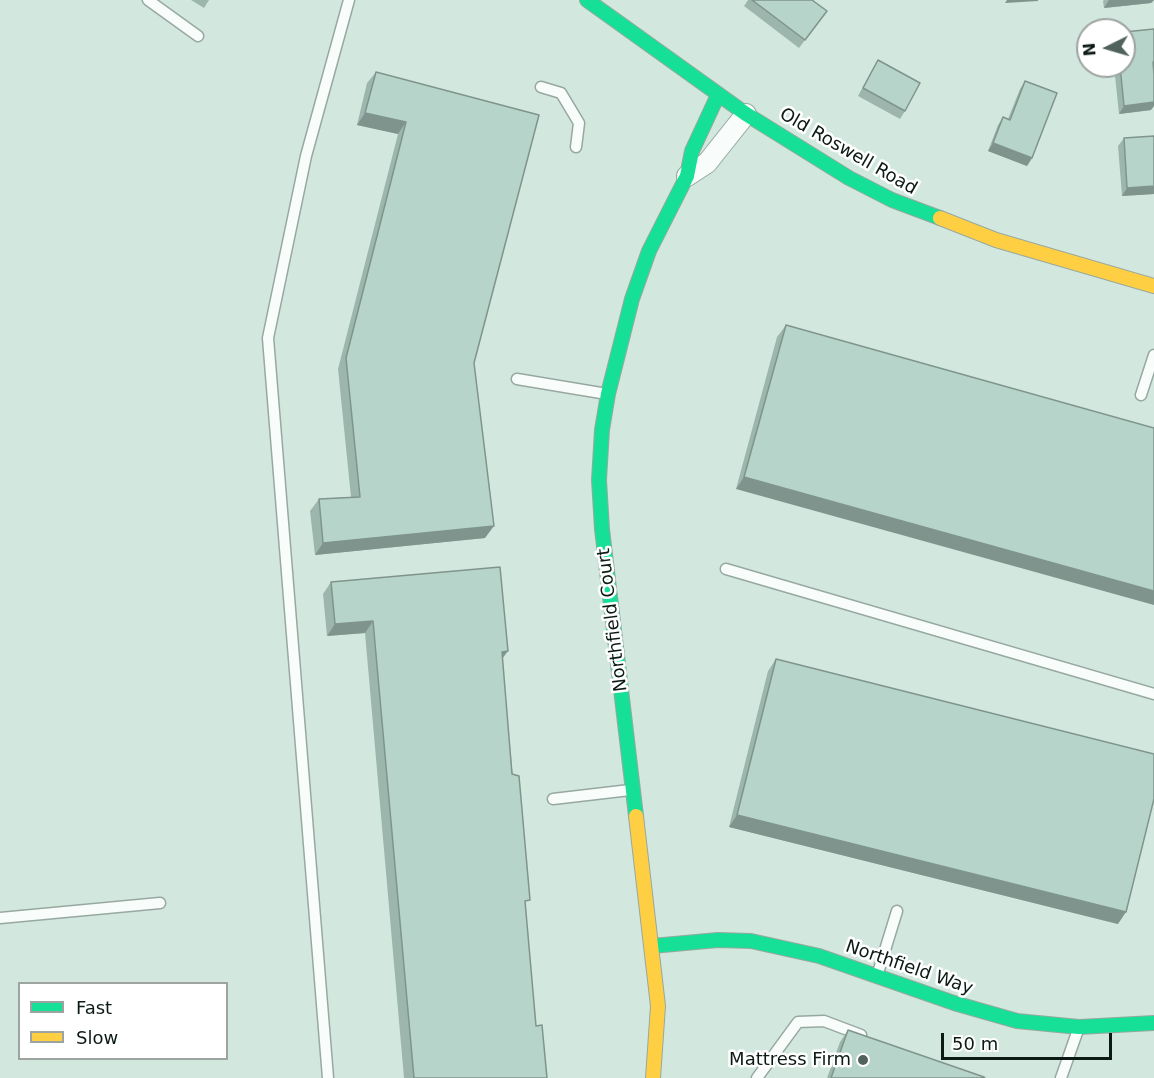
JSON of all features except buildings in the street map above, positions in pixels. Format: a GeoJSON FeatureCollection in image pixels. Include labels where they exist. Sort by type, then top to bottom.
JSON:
{"type":"FeatureCollection","features":[{"type":"Feature","properties":{"kind":"street","name":"Old Roswell Road"},"geometry":{"type":"LineString","coordinates":[[587,0],[718,95],[849,178],[933,218],[996,240],[1154,286]]}},
{"type":"Feature","properties":{"kind":"street","name":"Northfield Court"},"geometry":{"type":"LineString","coordinates":[[654,1078],[658,1006],[602,520],[600,470],[608,394],[632,299],[649,252],[687,176],[692,151],[718,95]]}},
{"type":"Feature","properties":{"kind":"street","name":"Northfield Court"},"geometry":{"type":"LineString","coordinates":[[687,176],[707,163],[746,114]]}},
{"type":"Feature","properties":{"kind":"street","name":"Northfield Way"},"geometry":{"type":"LineString","coordinates":[[652,946],[718,940],[751,941],[819,956],[986,1014],[1048,1026],[1079,1027],[1154,1023]]}},
{"type":"Feature","properties":{"kind":"lane"},"geometry":{"type":"LineString","coordinates":[[148,0],[198,36]]}},
{"type":"Feature","properties":{"kind":"lane"},"geometry":{"type":"LineString","coordinates":[[328,1078],[268,338],[306,156],[349,0]]}},
{"type":"Feature","properties":{"kind":"lane"},"geometry":{"type":"LineString","coordinates":[[541,87],[561,93],[579,123],[576,147]]}},
{"type":"Feature","properties":{"kind":"lane"},"geometry":{"type":"LineString","coordinates":[[1141,395],[1154,355]]}},
{"type":"Feature","properties":{"kind":"lane"},"geometry":{"type":"LineString","coordinates":[[517,379],[608,394]]}},
{"type":"Feature","properties":{"kind":"lane"},"geometry":{"type":"LineString","coordinates":[[726,569],[1154,694]]}},
{"type":"Feature","properties":{"kind":"lane"},"geometry":{"type":"LineString","coordinates":[[553,799],[633,789]]}},
{"type":"Feature","properties":{"kind":"lane"},"geometry":{"type":"LineString","coordinates":[[0,918],[160,903]]}},
{"type":"Feature","properties":{"kind":"lane"},"geometry":{"type":"LineString","coordinates":[[877,976],[897,911]]}},
{"type":"Feature","properties":{"kind":"lane"},"geometry":{"type":"LineString","coordinates":[[757,1078],[798,1022],[824,1022],[869,1038]]}},
{"type":"Feature","properties":{"kind":"lane"},"geometry":{"type":"LineString","coordinates":[[1061,1078],[1079,1027]]}},
{"type":"Feature","properties":{"kind":"traffic: fast"},"geometry":{"type":"LineString","coordinates":[[587,0],[746,114],[849,178],[892,200],[940,218]]}},
{"type":"Feature","properties":{"kind":"traffic: fast"},"geometry":{"type":"LineString","coordinates":[[636,816],[602,529],[599,480],[602,430],[608,394],[632,299],[649,251],[687,176],[692,151],[718,95]]}},
{"type":"Feature","properties":{"kind":"traffic: fast"},"geometry":{"type":"LineString","coordinates":[[652,946],[718,940],[751,941],[819,956],[954,1003],[1017,1021],[1079,1027],[1154,1023]]}},
{"type":"Feature","properties":{"kind":"traffic: slow"},"geometry":{"type":"LineString","coordinates":[[940,218],[996,240],[1154,286]]}},
{"type":"Feature","properties":{"kind":"traffic: slow"},"geometry":{"type":"LineString","coordinates":[[636,816],[658,1006],[653,1078]]}},
{"type":"Feature","properties":{"kind":"place","name":"Mattress Firm"},"geometry":{"type":"Point","coordinates":[863,1060]}}]}
